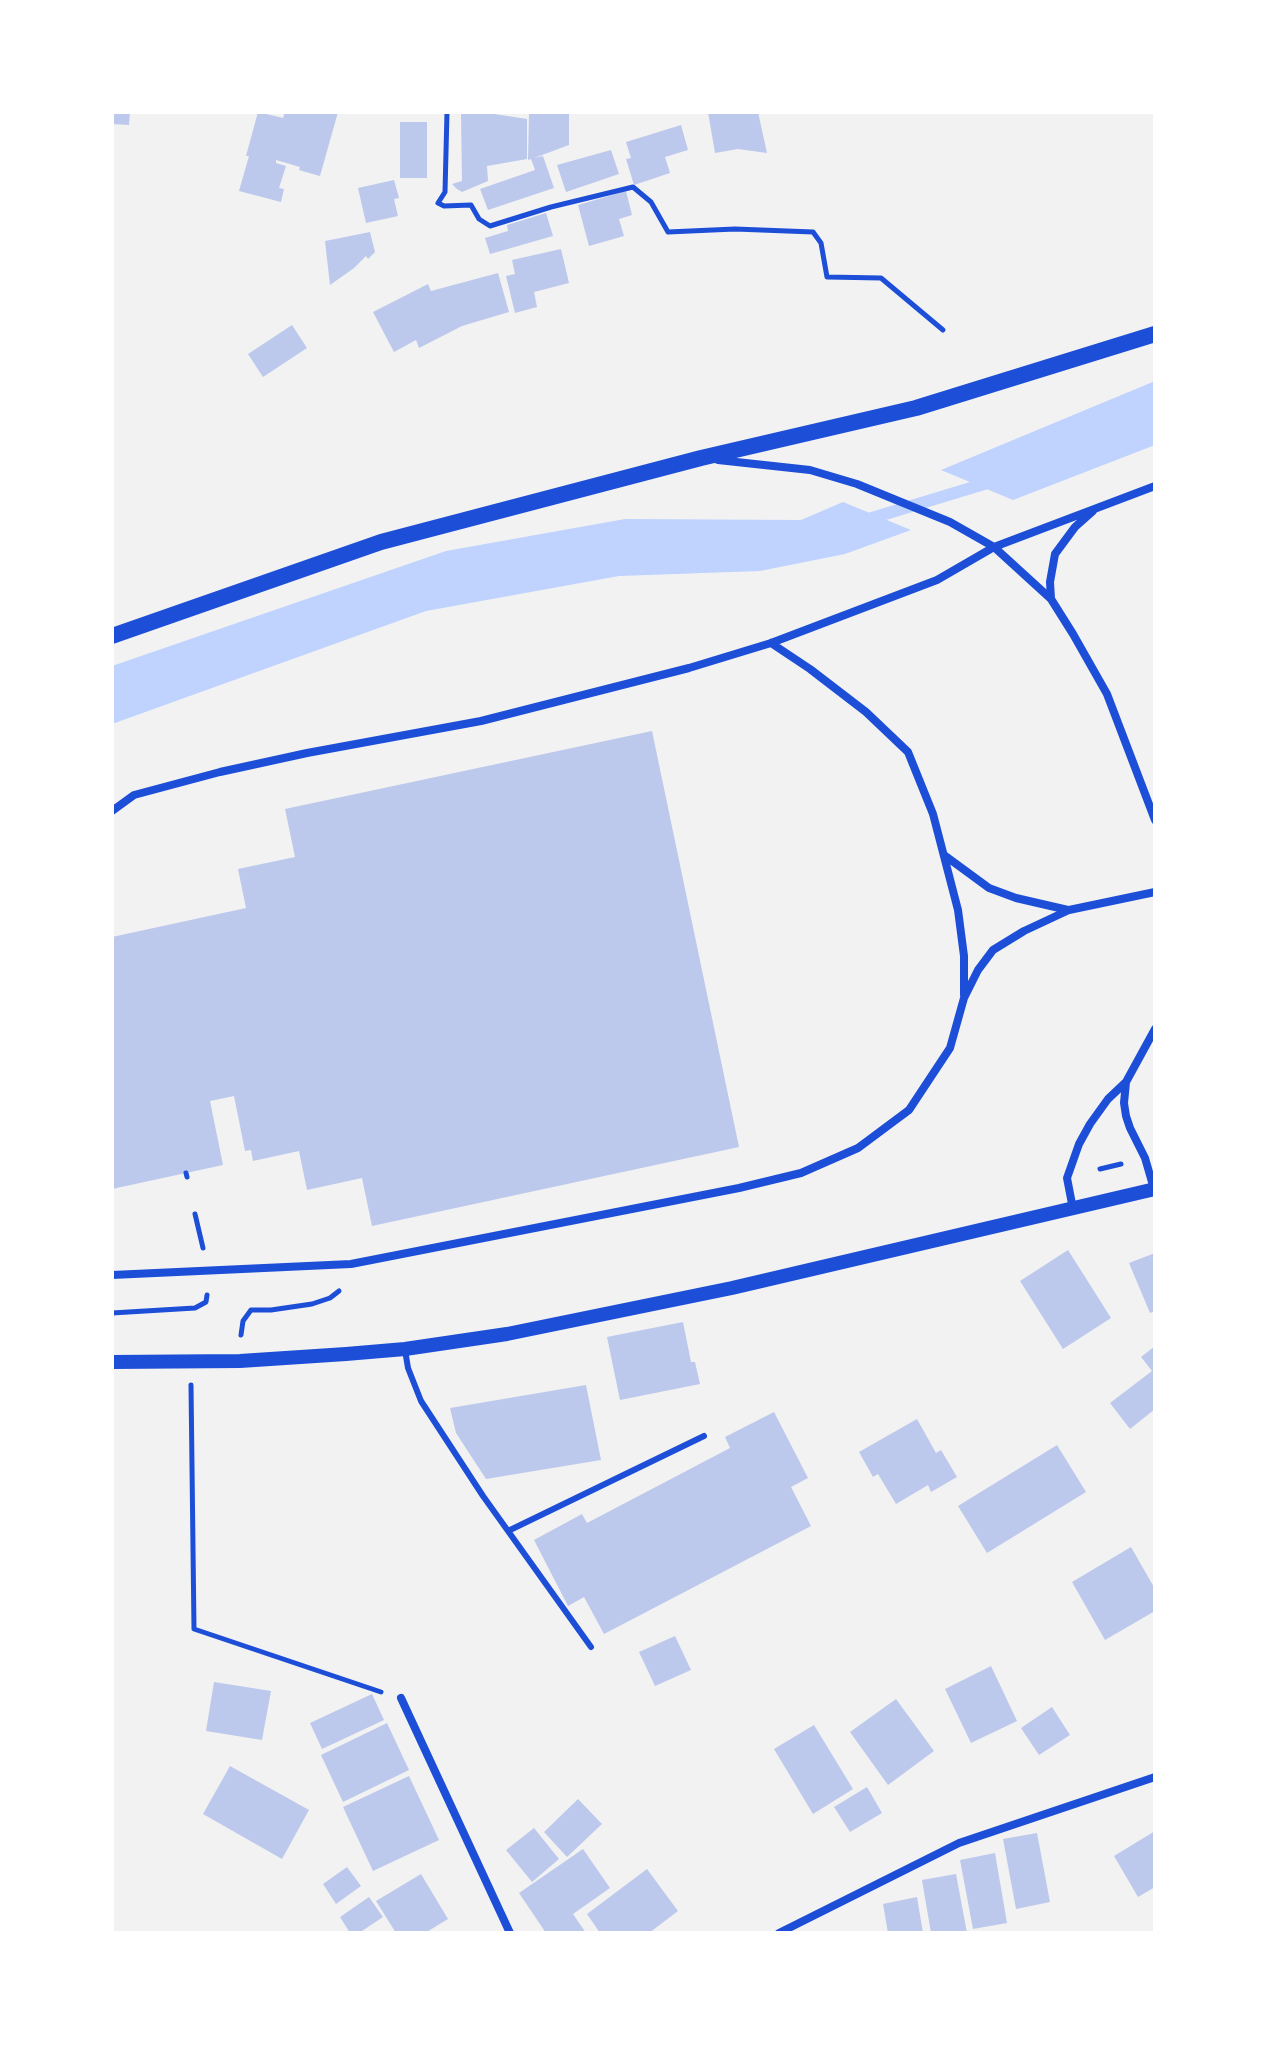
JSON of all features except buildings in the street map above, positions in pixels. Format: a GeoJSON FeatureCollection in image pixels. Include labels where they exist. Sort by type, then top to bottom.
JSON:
{"type":"FeatureCollection","features":[{"type":"Feature","properties":{"kind":"main road"},"geometry":{"type":"LineString","coordinates":[[112,636],[381,542],[701,458],[916,408],[1155,334]]}},
{"type":"Feature","properties":{"kind":"street"},"geometry":{"type":"LineString","coordinates":[[701,458],[810,470],[857,484],[950,522],[994,547],[1051,599],[1107,694],[1155,820]]}},
{"type":"Feature","properties":{"kind":"street"},"geometry":{"type":"LineString","coordinates":[[112,811],[134,795],[220,772],[481,721],[689,668],[771,643],[937,580],[994,547],[1155,486]]}},
{"type":"Feature","properties":{"kind":"street"},"geometry":{"type":"LineString","coordinates":[[1051,599],[1050,582],[1055,554],[1075,527],[1095,508]]}},
{"type":"Feature","properties":{"kind":"street"},"geometry":{"type":"LineString","coordinates":[[771,643],[866,712],[908,752],[933,814],[958,910],[964,956],[964,998]]}},
{"type":"Feature","properties":{"kind":"street"},"geometry":{"type":"LineString","coordinates":[[944,855],[989,888],[1016,898],[1069,910]]}},
{"type":"Feature","properties":{"kind":"street"},"geometry":{"type":"LineString","coordinates":[[112,1275],[351,1264],[739,1188],[801,1173],[858,1148],[909,1110],[950,1048],[964,998],[978,970],[993,950],[1069,910],[1155,892]]}},
{"type":"Feature","properties":{"kind":"street"},"geometry":{"type":"LineString","coordinates":[[1073,1209],[1067,1178],[1079,1144],[1108,1099],[1126,1082],[1155,1029]]}},
{"type":"Feature","properties":{"kind":"street"},"geometry":{"type":"LineString","coordinates":[[112,1362],[240,1361],[405,1349],[507,1334],[717,1291],[1154,1189],[1145,1158],[1126,1116],[1126,1082]]}},
{"type":"Feature","properties":{"kind":"street"},"geometry":{"type":"LineString","coordinates":[[401,1698],[510,1933]]}},
{"type":"Feature","properties":{"kind":"street"},"geometry":{"type":"LineString","coordinates":[[779,1933],[959,1843],[1155,1777]]}},
{"type":"Feature","properties":{"kind":"lane"},"geometry":{"type":"LineString","coordinates":[[405,1349],[408,1368],[421,1401],[591,1647]]}},
{"type":"Feature","properties":{"kind":"lane"},"geometry":{"type":"LineString","coordinates":[[508,1531],[704,1436]]}},
{"type":"Feature","properties":{"kind":"path"},"geometry":{"type":"LineString","coordinates":[[447,112],[445,192],[438,203],[444,206],[471,205],[479,219],[490,226],[633,187],[651,202],[668,232],[735,229],[813,232],[821,243],[827,277],[881,278],[943,330]]}},
{"type":"Feature","properties":{"kind":"path"},"geometry":{"type":"LineString","coordinates":[[1100,1169],[1121,1164]]}},
{"type":"Feature","properties":{"kind":"path"},"geometry":{"type":"LineString","coordinates":[[195,1214],[203,1249]]}},
{"type":"Feature","properties":{"kind":"path"},"geometry":{"type":"LineString","coordinates":[[241,1335],[243,1321],[251,1310],[312,1304],[330,1298],[339,1291]]}},
{"type":"Feature","properties":{"kind":"path"},"geometry":{"type":"LineString","coordinates":[[112,1313],[195,1308],[206,1302],[207,1295]]}},
{"type":"Feature","properties":{"kind":"path"},"geometry":{"type":"LineString","coordinates":[[191,1383],[194,1629],[401,1698]]}},
{"type":"Feature","properties":{"kind":"water"},"geometry":{"type":"Polygon","coordinates":[[[1155,381],[1155,445],[1013,500],[941,470],[1155,381]]]}},
{"type":"Feature","properties":{"kind":"water"},"geometry":{"type":"Polygon","coordinates":[[[843,502],[911,530],[845,554],[760,571],[619,576],[426,611],[112,724],[112,666],[446,551],[625,519],[801,520],[843,502]]]}},
{"type":"Feature","properties":{"kind":"waterway"},"geometry":{"type":"LineString","coordinates":[[862,521],[994,481]]}}]}
